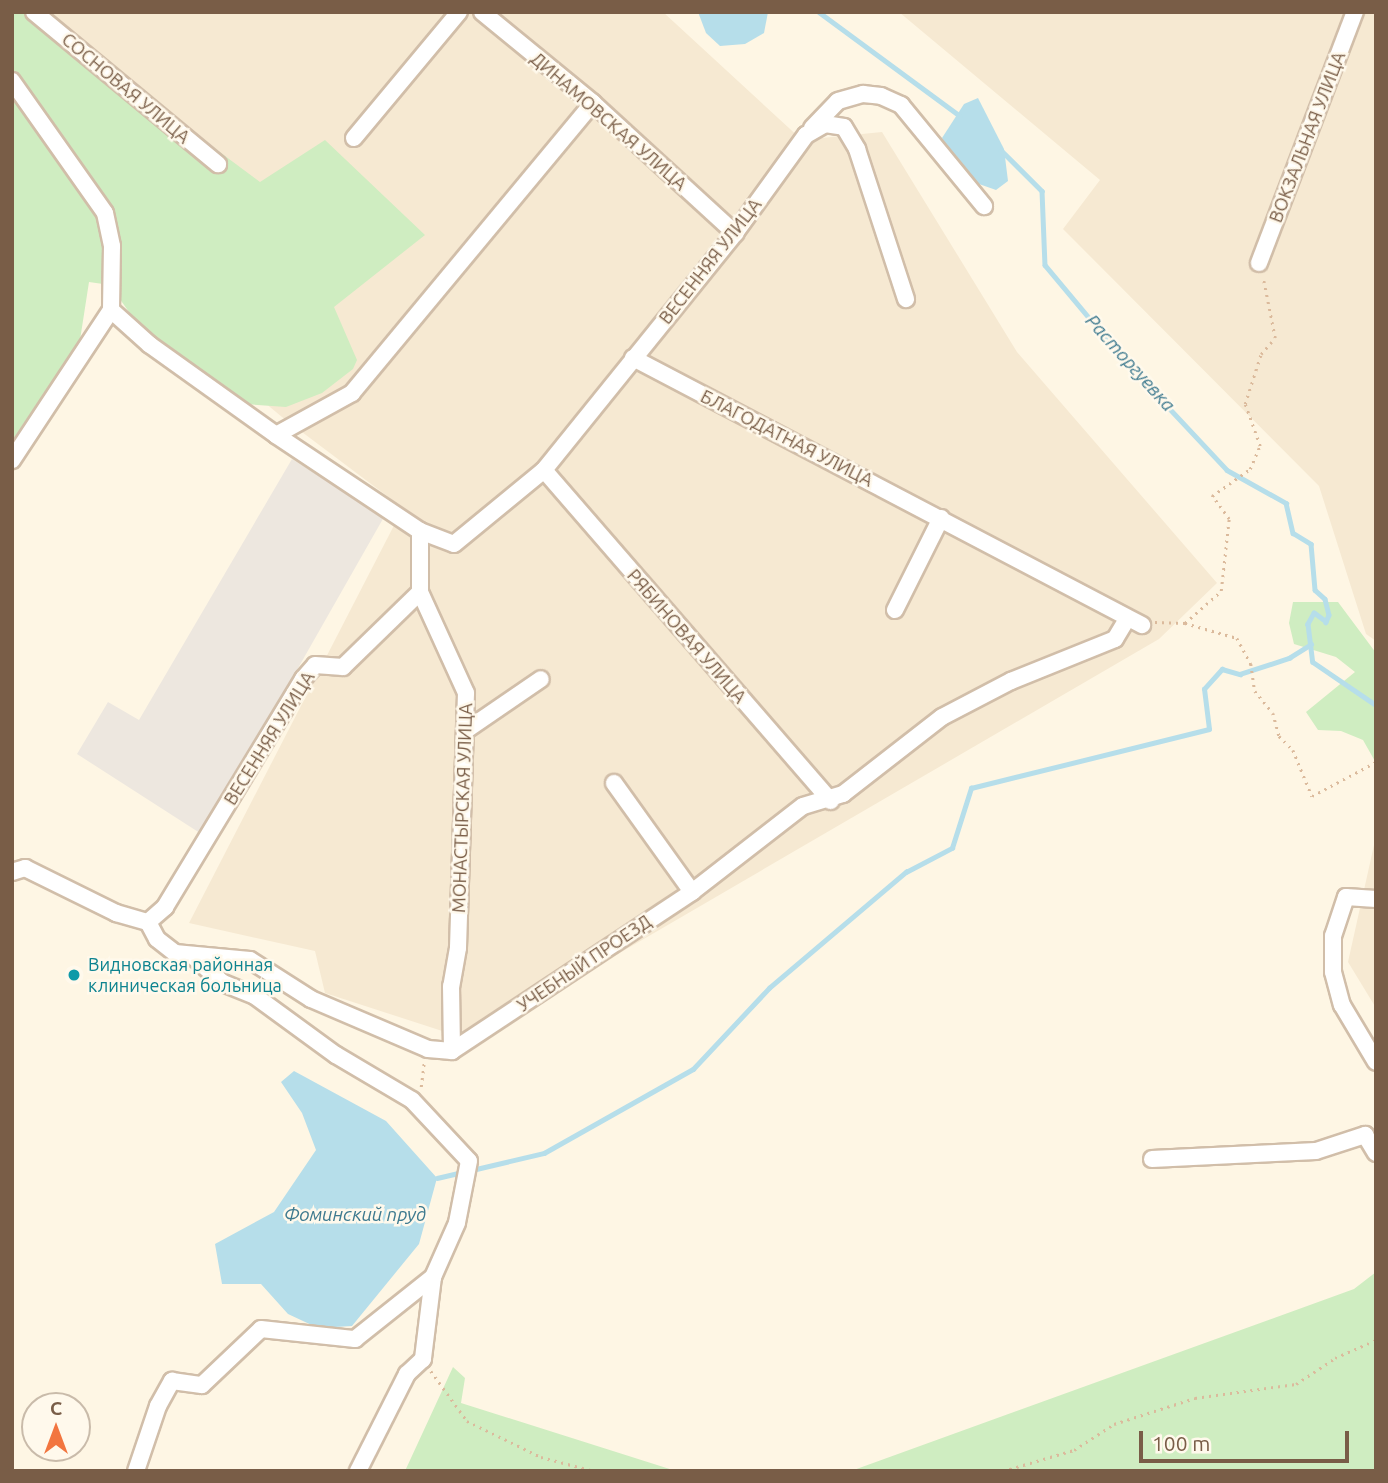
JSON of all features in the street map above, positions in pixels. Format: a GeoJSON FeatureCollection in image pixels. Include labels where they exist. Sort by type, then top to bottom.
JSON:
{"type":"FeatureCollection","features":[{"type":"Feature","properties":{"kind":"street","name":"СОСНОВАЯ УЛИЦА"},"geometry":{"type":"LineString","coordinates":[[34,12],[218,164]]}},
{"type":"Feature","properties":{"kind":"street"},"geometry":{"type":"LineString","coordinates":[[354,138],[458,12]]}},
{"type":"Feature","properties":{"kind":"street","name":"ДИНАМОВСКАЯ УЛИЦА"},"geometry":{"type":"LineString","coordinates":[[482,12],[593,103],[735,233]]}},
{"type":"Feature","properties":{"kind":"street","name":"ВОКЗАЛЬНАЯ УЛИЦА"},"geometry":{"type":"LineString","coordinates":[[1259,263],[1355,12]]}},
{"type":"Feature","properties":{"kind":"street"},"geometry":{"type":"LineString","coordinates":[[12,81],[105,213],[112,246],[111,310],[12,460]]}},
{"type":"Feature","properties":{"kind":"street","name":"ВЕСЕННЯЯ УЛИЦА"},"geometry":{"type":"LineString","coordinates":[[420,531],[454,544],[544,470],[735,233],[806,135],[838,101],[863,94],[881,96],[901,105],[984,206]]}},
{"type":"Feature","properties":{"kind":"street"},"geometry":{"type":"LineString","coordinates":[[276,435],[352,393],[593,103]]}},
{"type":"Feature","properties":{"kind":"street"},"geometry":{"type":"LineString","coordinates":[[806,135],[825,124],[845,127],[857,149],[906,299]]}},
{"type":"Feature","properties":{"kind":"street"},"geometry":{"type":"LineString","coordinates":[[111,310],[150,345],[276,435],[420,531]]}},
{"type":"Feature","properties":{"kind":"street","name":"БЛАГОДАТНАЯ УЛИЦА"},"geometry":{"type":"LineString","coordinates":[[633,358],[941,518],[1134,623]]}},
{"type":"Feature","properties":{"kind":"street","name":"РЯБИНОВАЯ УЛИЦА"},"geometry":{"type":"LineString","coordinates":[[544,470],[831,801]]}},
{"type":"Feature","properties":{"kind":"street"},"geometry":{"type":"LineString","coordinates":[[895,610],[941,518]]}},
{"type":"Feature","properties":{"kind":"street","name":"МОНАСТЫРСКАЯ УЛИЦА"},"geometry":{"type":"LineString","coordinates":[[420,531],[420,592],[466,693],[468,729],[458,948],[451,986],[452,1051]]}},
{"type":"Feature","properties":{"kind":"street","name":"ВЕСЕННЯЯ УЛИЦА"},"geometry":{"type":"LineString","coordinates":[[148,922],[165,907],[303,679],[315,665],[343,667],[420,592]]}},
{"type":"Feature","properties":{"kind":"street","name":"УЧЕБНЫЙ ПРОЕЗД"},"geometry":{"type":"LineString","coordinates":[[452,1051],[692,892],[803,806],[831,801],[942,717],[1011,681],[1115,639],[1134,623]]}},
{"type":"Feature","properties":{"kind":"street"},"geometry":{"type":"LineString","coordinates":[[468,729],[541,679]]}},
{"type":"Feature","properties":{"kind":"street"},"geometry":{"type":"LineString","coordinates":[[614,783],[692,892]]}},
{"type":"Feature","properties":{"kind":"street"},"geometry":{"type":"LineString","coordinates":[[12,872],[24,868],[116,914],[148,922],[156,939],[175,953],[194,957],[250,960],[311,999],[428,1049],[452,1051]]}},
{"type":"Feature","properties":{"kind":"street"},"geometry":{"type":"LineString","coordinates":[[1376,900],[1346,897],[1336,915],[1333,972],[1342,1005],[1376,1062]]}},
{"type":"Feature","properties":{"kind":"street"},"geometry":{"type":"LineString","coordinates":[[194,957],[223,983],[255,996],[336,1055],[412,1100],[470,1161],[457,1223],[433,1276],[424,1359],[407,1374],[358,1471]]}},
{"type":"Feature","properties":{"kind":"street"},"geometry":{"type":"LineString","coordinates":[[1152,1158],[1316,1151],[1365,1135],[1376,1153]]}},
{"type":"Feature","properties":{"kind":"street"},"geometry":{"type":"LineString","coordinates":[[136,1471],[172,1381],[202,1385],[261,1329],[355,1339],[433,1276]]}},
{"type":"Feature","properties":{"kind":"path"},"geometry":{"type":"LineString","coordinates":[[1185,623],[1221,591],[1229,519],[1212,496],[1250,469],[1260,446],[1245,404],[1261,354],[1275,338],[1259,263]]}},
{"type":"Feature","properties":{"kind":"path"},"geometry":{"type":"LineString","coordinates":[[1134,623],[1185,623],[1237,638],[1251,664],[1251,678],[1273,713],[1279,736],[1293,750],[1312,796],[1376,762]]}},
{"type":"Feature","properties":{"kind":"path"},"geometry":{"type":"LineString","coordinates":[[421,1088],[428,1049]]}},
{"type":"Feature","properties":{"kind":"path"},"geometry":{"type":"LineString","coordinates":[[1003,1471],[1074,1450],[1114,1424],[1195,1398],[1296,1384],[1335,1358],[1376,1340]]}},
{"type":"Feature","properties":{"kind":"path"},"geometry":{"type":"LineString","coordinates":[[424,1359],[451,1404],[467,1421],[541,1457],[594,1471]]}},
{"type":"Feature","properties":{"kind":"shaded area"},"geometry":{"type":"Polygon","coordinates":[[[21,12],[663,12],[802,140],[882,132],[1017,352],[1217,583],[1159,639],[470,1040],[325,993],[315,951],[189,923],[403,508],[282,417],[156,312],[21,12]]]}},
{"type":"Feature","properties":{"kind":"shaded area"},"geometry":{"type":"Polygon","coordinates":[[[899,12],[1376,12],[1376,641],[1366,634],[1319,486],[1063,229],[1100,180],[899,12]]]}},
{"type":"Feature","properties":{"kind":"shaded area"},"geometry":{"type":"Polygon","coordinates":[[[292,459],[384,517],[203,835],[77,754],[108,702],[139,720],[292,459]]]}},
{"type":"Feature","properties":{"kind":"shaded area"},"geometry":{"type":"Polygon","coordinates":[[[1376,836],[1376,1008],[1348,962],[1376,836]]]}},
{"type":"Feature","properties":{"kind":"green space"},"geometry":{"type":"Polygon","coordinates":[[[12,12],[31,12],[260,182],[325,140],[425,235],[334,307],[357,360],[353,369],[322,393],[286,407],[216,402],[150,342],[110,285],[89,282],[80,340],[12,441],[12,12]]]}},
{"type":"Feature","properties":{"kind":"green space"},"geometry":{"type":"Polygon","coordinates":[[[1293,602],[1338,602],[1376,653],[1376,763],[1363,740],[1341,731],[1318,730],[1306,712],[1355,672],[1336,657],[1294,644],[1289,623],[1293,602]]]}},
{"type":"Feature","properties":{"kind":"green space"},"geometry":{"type":"Polygon","coordinates":[[[1376,1272],[1376,1471],[851,1471],[1354,1289],[1376,1272]]]}},
{"type":"Feature","properties":{"kind":"green space"},"geometry":{"type":"Polygon","coordinates":[[[453,1367],[465,1378],[461,1403],[676,1471],[405,1471],[453,1367]]]}},
{"type":"Feature","properties":{"kind":"water"},"geometry":{"type":"Polygon","coordinates":[[[698,12],[768,12],[764,33],[745,44],[720,46],[706,33],[698,12]]]}},
{"type":"Feature","properties":{"kind":"water"},"geometry":{"type":"Polygon","coordinates":[[[978,98],[1004,149],[1008,181],[996,190],[979,184],[961,169],[942,138],[964,104],[978,98]]]}},
{"type":"Feature","properties":{"kind":"water","name":"Фоминский пруд"},"geometry":{"type":"Polygon","coordinates":[[[294,1071],[386,1121],[437,1178],[419,1244],[352,1326],[318,1328],[288,1314],[261,1284],[222,1284],[215,1244],[274,1212],[316,1150],[302,1113],[281,1082],[294,1071]]]}},
{"type":"Feature","properties":{"kind":"waterway","name":"Расторгуевка"},"geometry":{"type":"LineString","coordinates":[[819,12],[960,116]]}},
{"type":"Feature","properties":{"kind":"waterway","name":"Расторгуевка"},"geometry":{"type":"LineString","coordinates":[[1001,150],[1042,191],[1045,265],[1127,363],[1227,470],[1286,503],[1293,533],[1311,544],[1315,590],[1325,599],[1329,615],[1326,622],[1314,613],[1308,624],[1313,662],[1376,705]]}},
{"type":"Feature","properties":{"kind":"waterway"},"geometry":{"type":"LineString","coordinates":[[472,1170],[544,1153],[693,1069],[769,988],[906,872],[952,848],[971,788],[1209,729],[1204,689],[1222,669],[1240,674],[1289,658],[1311,644]]}},
{"type":"Feature","properties":{"kind":"waterway"},"geometry":{"type":"LineString","coordinates":[[437,1178],[463,1172]]}},
{"type":"Feature","properties":{"kind":"place","name":"Видновская районная клиническая больница"},"geometry":{"type":"Point","coordinates":[74,975]}}]}
